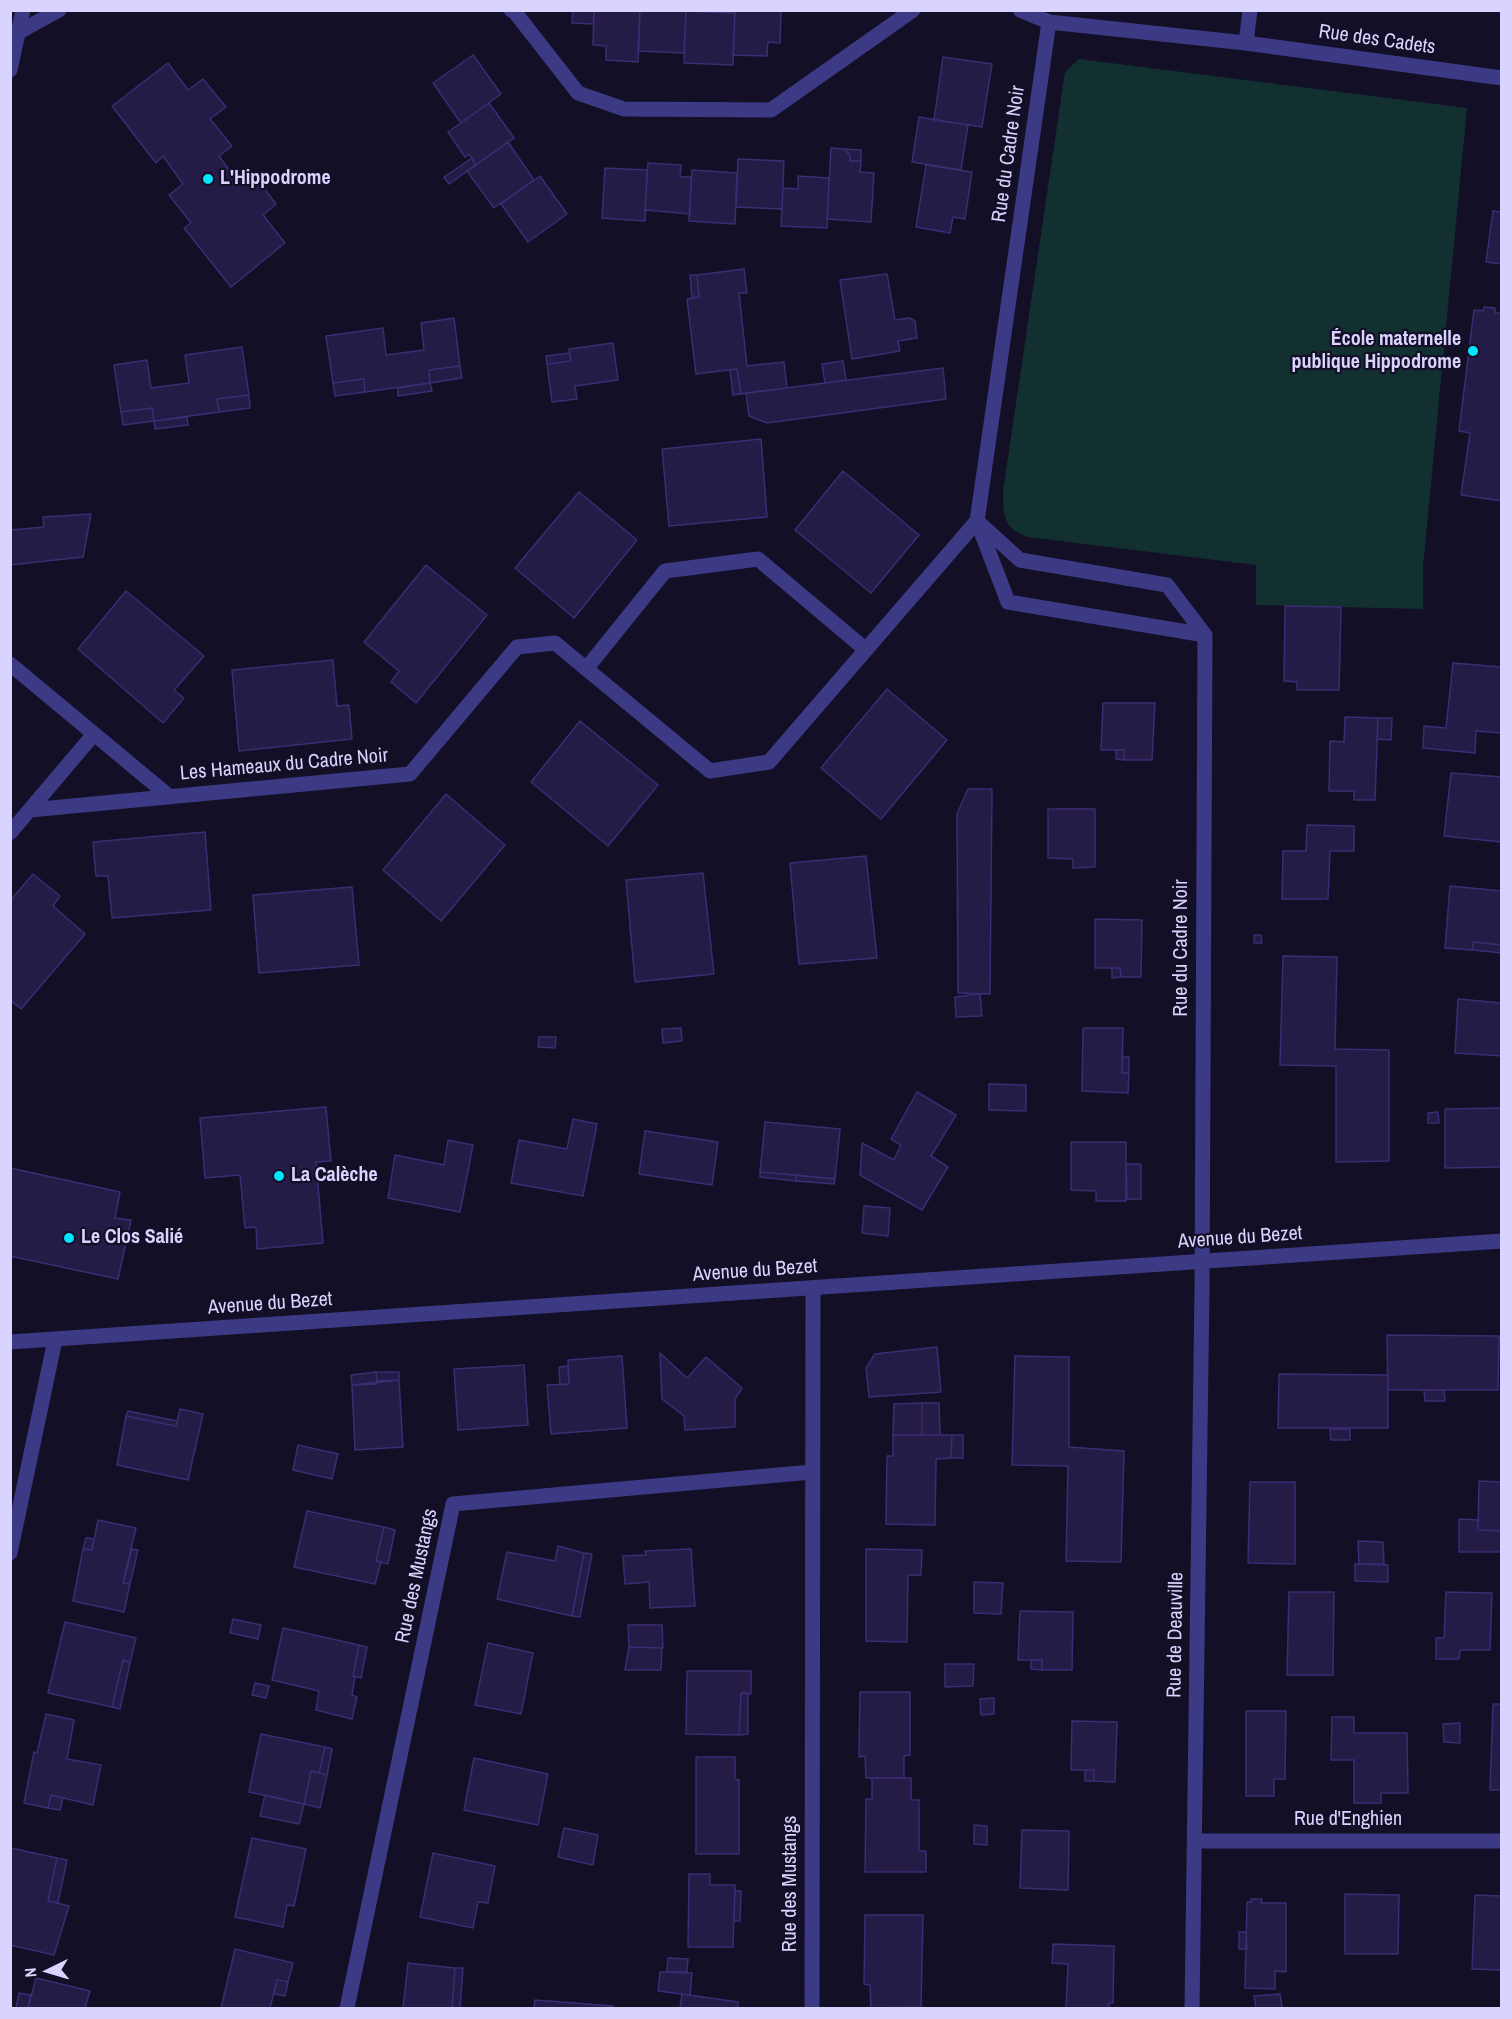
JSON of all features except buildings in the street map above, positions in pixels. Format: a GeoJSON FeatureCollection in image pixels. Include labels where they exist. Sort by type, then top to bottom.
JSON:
{"type":"FeatureCollection","features":[{"type":"Feature","properties":{"kind":"street"},"geometry":{"type":"LineString","coordinates":[[10,70],[23,10]]}},
{"type":"Feature","properties":{"kind":"street"},"geometry":{"type":"LineString","coordinates":[[19,32],[59,10]]}},
{"type":"Feature","properties":{"kind":"street"},"geometry":{"type":"LineString","coordinates":[[512,11],[578,93],[624,109],[771,110],[913,10]]}},
{"type":"Feature","properties":{"kind":"street"},"geometry":{"type":"LineString","coordinates":[[1020,10],[1049,22],[1246,43],[1250,10]]}},
{"type":"Feature","properties":{"kind":"street","name":"Rue du Cadre Noir"},"geometry":{"type":"LineString","coordinates":[[1049,22],[977,521],[1008,602],[1205,635],[1202,1262]]}},
{"type":"Feature","properties":{"kind":"street","name":"Rue des Cadets"},"geometry":{"type":"LineString","coordinates":[[1246,43],[1502,78]]}},
{"type":"Feature","properties":{"kind":"street"},"geometry":{"type":"LineString","coordinates":[[977,521],[1020,560],[1167,585],[1205,635]]}},
{"type":"Feature","properties":{"kind":"street","name":"Les Hameaux du Cadre Noir"},"geometry":{"type":"LineString","coordinates":[[30,810],[410,774],[517,647],[555,643],[710,771],[769,762],[977,521]]}},
{"type":"Feature","properties":{"kind":"street"},"geometry":{"type":"LineString","coordinates":[[586,669],[665,571],[758,559],[865,649]]}},
{"type":"Feature","properties":{"kind":"street","name":"Les Hameaux du Cadre Noir"},"geometry":{"type":"LineString","coordinates":[[10,664],[170,797]]}},
{"type":"Feature","properties":{"kind":"street"},"geometry":{"type":"LineString","coordinates":[[10,833],[94,734]]}},
{"type":"Feature","properties":{"kind":"street","name":"Avenue du Bezet"},"geometry":{"type":"LineString","coordinates":[[10,1342],[1502,1241]]}},
{"type":"Feature","properties":{"kind":"street","name":"Rue de Deauville"},"geometry":{"type":"LineString","coordinates":[[1192,2008],[1202,1262]]}},
{"type":"Feature","properties":{"kind":"street","name":"Rue des Mustangs"},"geometry":{"type":"LineString","coordinates":[[812,2008],[813,1288]]}},
{"type":"Feature","properties":{"kind":"street"},"geometry":{"type":"LineString","coordinates":[[10,1553],[55,1340]]}},
{"type":"Feature","properties":{"kind":"street","name":"Rue des Mustangs"},"geometry":{"type":"LineString","coordinates":[[347,2008],[453,1504],[812,1472]]}},
{"type":"Feature","properties":{"kind":"street","name":"Rue d'Enghien"},"geometry":{"type":"LineString","coordinates":[[1195,1841],[1502,1841]]}},
{"type":"Feature","properties":{"kind":"green space"},"geometry":{"type":"Polygon","coordinates":[[[1079,59],[1467,108],[1423,567],[1423,609],[1256,605],[1256,565],[1028,537],[1013,530],[1009,525],[1004,514],[1003,491],[1065,72],[1079,59]]]}},
{"type":"Feature","properties":{"kind":"place","name":"L'Hippodrome"},"geometry":{"type":"Point","coordinates":[208,179]}},
{"type":"Feature","properties":{"kind":"place","name":"École maternelle publique Hippodrome"},"geometry":{"type":"Point","coordinates":[1473,351]}},
{"type":"Feature","properties":{"kind":"place","name":"La Calèche"},"geometry":{"type":"Point","coordinates":[279,1176]}},
{"type":"Feature","properties":{"kind":"place","name":"Le Clos Salié"},"geometry":{"type":"Point","coordinates":[69,1238]}}]}
